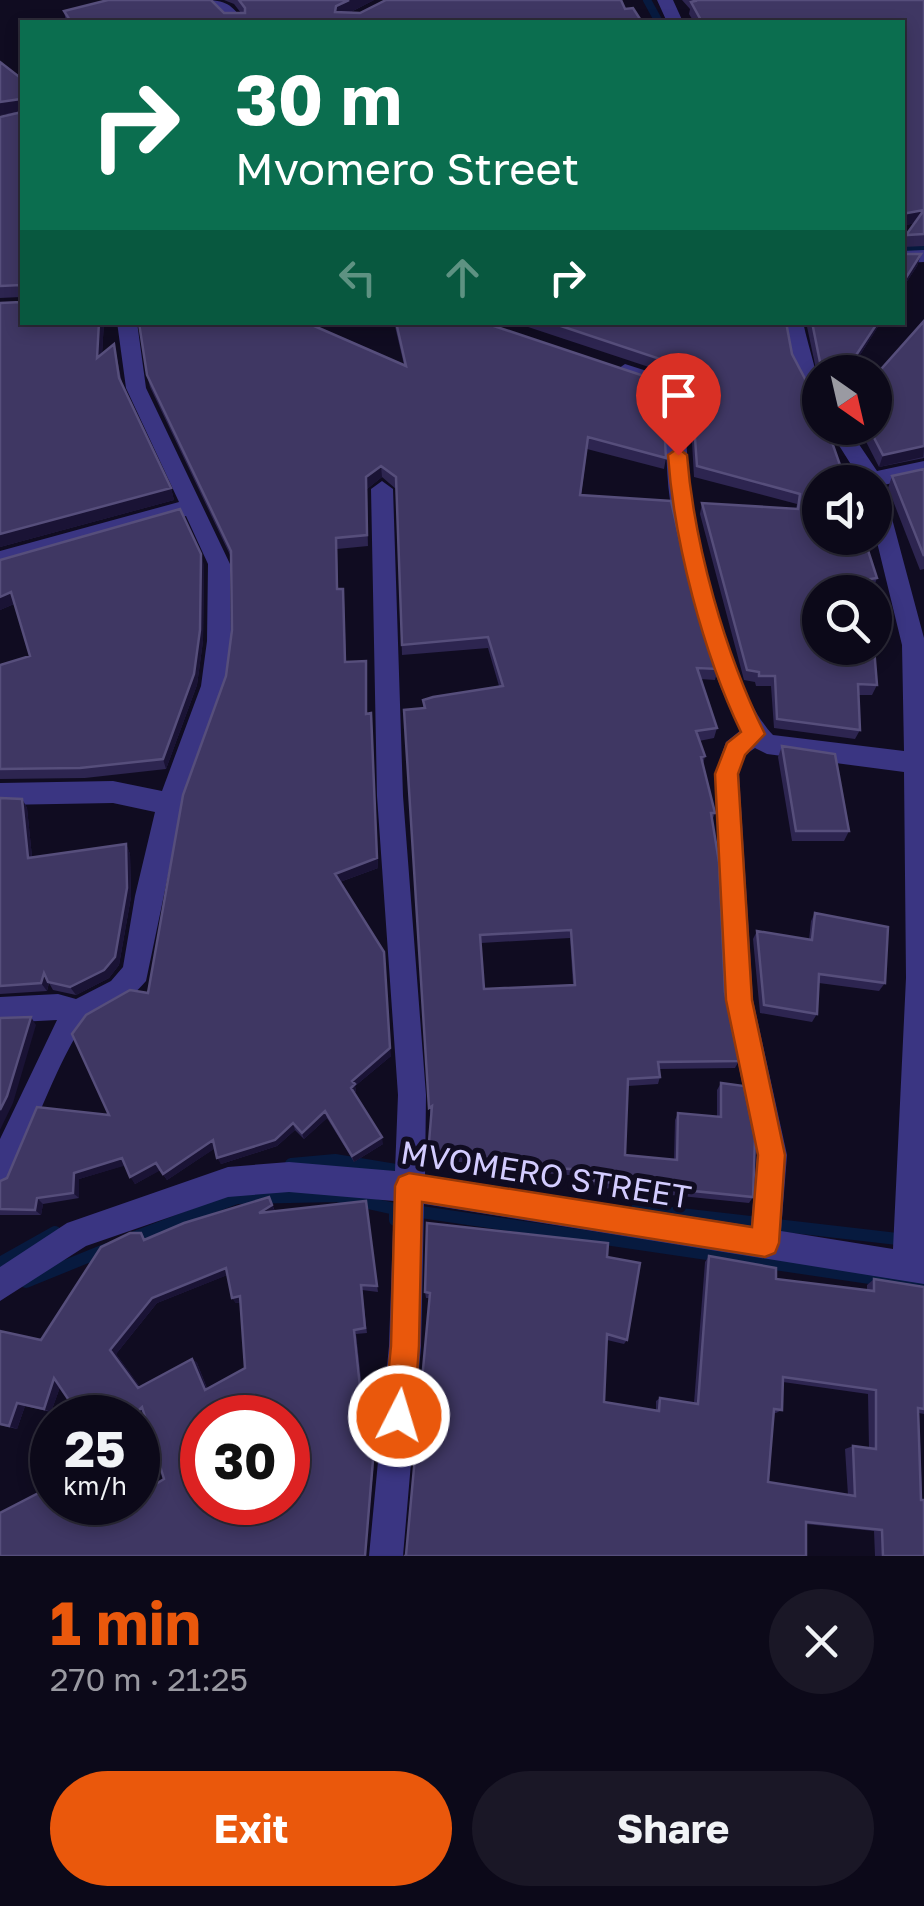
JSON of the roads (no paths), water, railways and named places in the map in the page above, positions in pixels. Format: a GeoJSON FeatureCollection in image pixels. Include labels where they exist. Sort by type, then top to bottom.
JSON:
{"type":"FeatureCollection","features":[{"type":"Feature","properties":{"kind":"street"},"geometry":{"type":"LineString","coordinates":[[212,0],[228,10],[235,20]]}},
{"type":"Feature","properties":{"kind":"street"},"geometry":{"type":"LineString","coordinates":[[0,1173],[52,1054],[78,1012],[121,990],[136,972],[148,896],[170,804],[213,686],[219,641],[219,564],[136,388],[127,325]]}},
{"type":"Feature","properties":{"kind":"street"},"geometry":{"type":"LineString","coordinates":[[795,325],[802,364]]}},
{"type":"Feature","properties":{"kind":"street"},"geometry":{"type":"LineString","coordinates":[[608,365],[665,384],[676,408],[681,500],[728,681],[754,734],[768,744],[917,762]]}},
{"type":"Feature","properties":{"kind":"street"},"geometry":{"type":"LineString","coordinates":[[892,478],[924,468]]}},
{"type":"Feature","properties":{"kind":"street"},"geometry":{"type":"LineString","coordinates":[[382,489],[390,796],[412,1096],[405,1346],[386,1556]]}},
{"type":"Feature","properties":{"kind":"street"},"geometry":{"type":"LineString","coordinates":[[0,560],[189,507]]}},
{"type":"Feature","properties":{"kind":"street"},"geometry":{"type":"LineString","coordinates":[[891,555],[914,645],[920,978],[916,1267]]}},
{"type":"Feature","properties":{"kind":"street"},"geometry":{"type":"LineString","coordinates":[[754,734],[735,750],[727,774],[739,1000],[772,1155],[765,1243]]}},
{"type":"Feature","properties":{"kind":"street"},"geometry":{"type":"LineString","coordinates":[[0,794],[112,792],[170,804]]}},
{"type":"Feature","properties":{"kind":"street"},"geometry":{"type":"LineString","coordinates":[[0,1010],[58,1007],[78,1012]]}},
{"type":"Feature","properties":{"kind":"street","name":"MVOMERO STREET"},"geometry":{"type":"LineString","coordinates":[[0,1285],[78,1234],[228,1182],[290,1178],[409,1186],[916,1267]]}},
{"type":"Feature","properties":{"kind":"waterway"},"geometry":{"type":"LineString","coordinates":[[647,0],[658,20]]}},
{"type":"Feature","properties":{"kind":"waterway"},"geometry":{"type":"LineString","coordinates":[[905,249],[924,247]]}},
{"type":"Feature","properties":{"kind":"waterway"},"geometry":{"type":"LineString","coordinates":[[291,1164],[335,1160],[408,1172]]}},
{"type":"Feature","properties":{"kind":"waterway"},"geometry":{"type":"LineString","coordinates":[[132,1238],[237,1198],[336,1196],[395,1209],[395,1220]]}},
{"type":"Feature","properties":{"kind":"waterway"},"geometry":{"type":"LineString","coordinates":[[637,1209],[924,1242]]}},
{"type":"Feature","properties":{"kind":"waterway"},"geometry":{"type":"LineString","coordinates":[[421,1212],[924,1286]]}},
{"type":"Feature","properties":{"kind":"waterway"},"geometry":{"type":"LineString","coordinates":[[0,1263],[55,1232]]}},
{"type":"Feature","properties":{"kind":"waterway"},"geometry":{"type":"LineString","coordinates":[[26,1282],[107,1249]]}}]}
